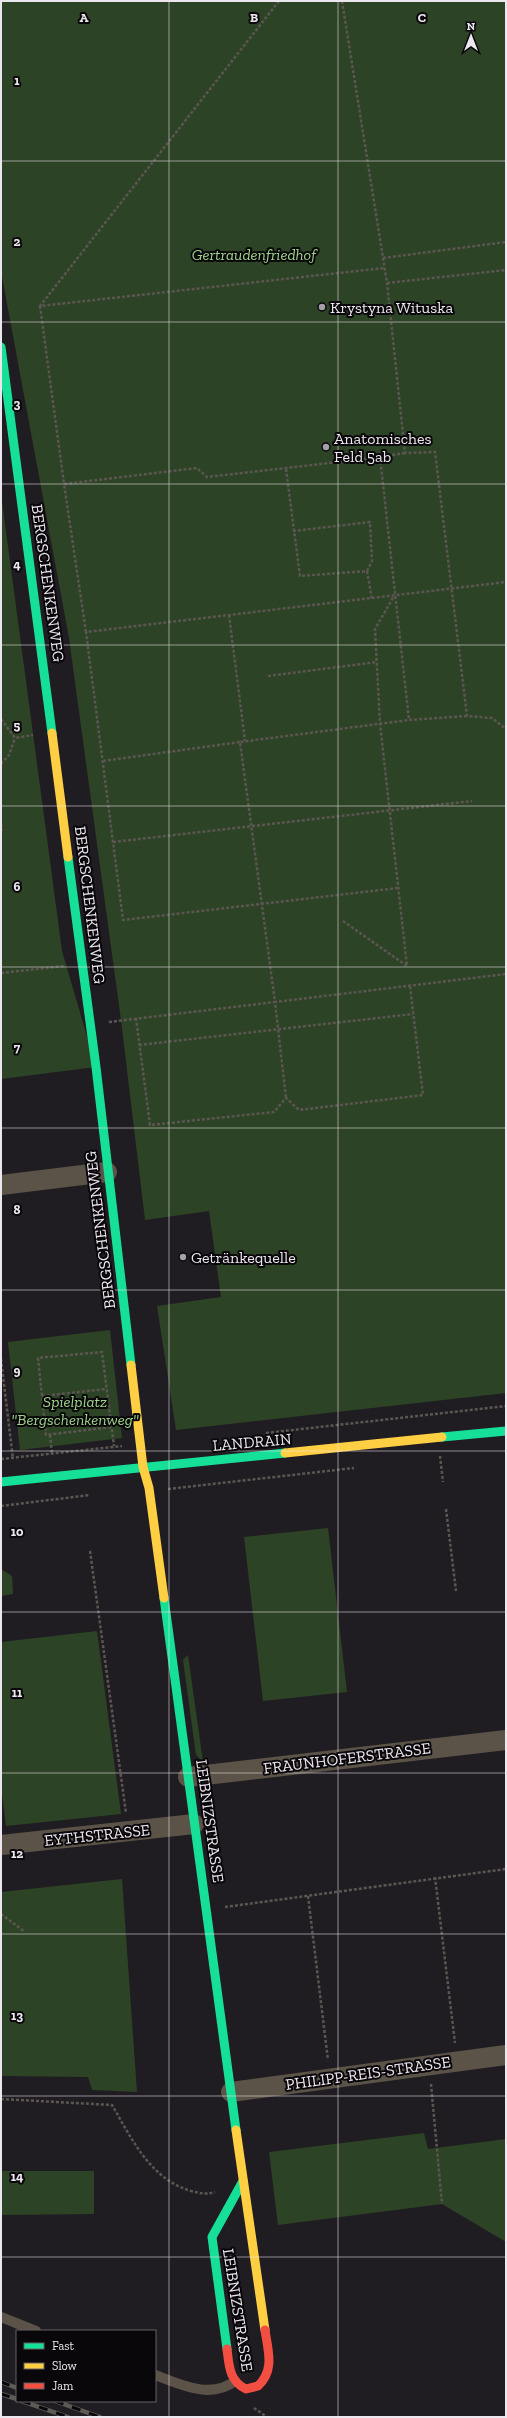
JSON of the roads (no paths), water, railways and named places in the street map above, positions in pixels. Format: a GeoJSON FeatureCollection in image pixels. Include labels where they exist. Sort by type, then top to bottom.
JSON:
{"type":"FeatureCollection","features":[{"type":"Feature","properties":{"kind":"street","name":"BERGSCHENKENWEG"},"geometry":{"type":"LineString","coordinates":[[1,347],[90,1024],[143,1467]]}},
{"type":"Feature","properties":{"kind":"street"},"geometry":{"type":"LineString","coordinates":[[1,1185],[107,1172]]}},
{"type":"Feature","properties":{"kind":"street","name":"LANDRAIN"},"geometry":{"type":"LineString","coordinates":[[1,1482],[143,1467],[438,1440],[506,1431]]}},
{"type":"Feature","properties":{"kind":"street","name":"LEIBNIZSTRASSE"},"geometry":{"type":"LineString","coordinates":[[143,1467],[149,1488],[243,2181],[270,2364],[266,2379],[256,2388],[243,2387],[234,2381],[230,2372],[212,2237],[243,2181]]}},
{"type":"Feature","properties":{"kind":"street","name":"FRAUNHOFERSTRASSE"},"geometry":{"type":"LineString","coordinates":[[188,1777],[506,1740]]}},
{"type":"Feature","properties":{"kind":"street","name":"EYTHSTRASSE"},"geometry":{"type":"LineString","coordinates":[[1,1845],[194,1824]]}},
{"type":"Feature","properties":{"kind":"street","name":"PHILIPP-REIS-STRASSE"},"geometry":{"type":"LineString","coordinates":[[231,2092],[506,2055]]}},
{"type":"Feature","properties":{"kind":"lane"},"geometry":{"type":"LineString","coordinates":[[1,2318],[33,2330]]}},
{"type":"Feature","properties":{"kind":"lane"},"geometry":{"type":"LineString","coordinates":[[156,2375],[200,2390],[219,2389],[234,2381]]}},
{"type":"Feature","properties":{"kind":"railway"},"geometry":{"type":"LineString","coordinates":[[1,2382],[16,2388]]}},
{"type":"Feature","properties":{"kind":"railway"},"geometry":{"type":"LineString","coordinates":[[1,2394],[16,2399]]}},
{"type":"Feature","properties":{"kind":"railway"},"geometry":{"type":"LineString","coordinates":[[25,2402],[68,2417]]}},
{"type":"Feature","properties":{"kind":"railway"},"geometry":{"type":"LineString","coordinates":[[58,2402],[100,2417]]}},
{"type":"Feature","properties":{"kind":"place","name":"Krystyna Wituska"},"geometry":{"type":"Point","coordinates":[322,307]}},
{"type":"Feature","properties":{"kind":"place","name":"Anatomisches Feld 5ab"},"geometry":{"type":"Point","coordinates":[326,447]}},
{"type":"Feature","properties":{"kind":"place","name":"Getränkequelle"},"geometry":{"type":"Point","coordinates":[183,1257]}},
{"type":"Feature","properties":{"kind":"park label","name":"Gertraudenfriedhof"},"geometry":{"type":"Point","coordinates":[254,254]}},
{"type":"Feature","properties":{"kind":"park label","name":"Spielplatz \"Bergschenkenweg\""},"geometry":{"type":"Point","coordinates":[75,1410]}}]}
